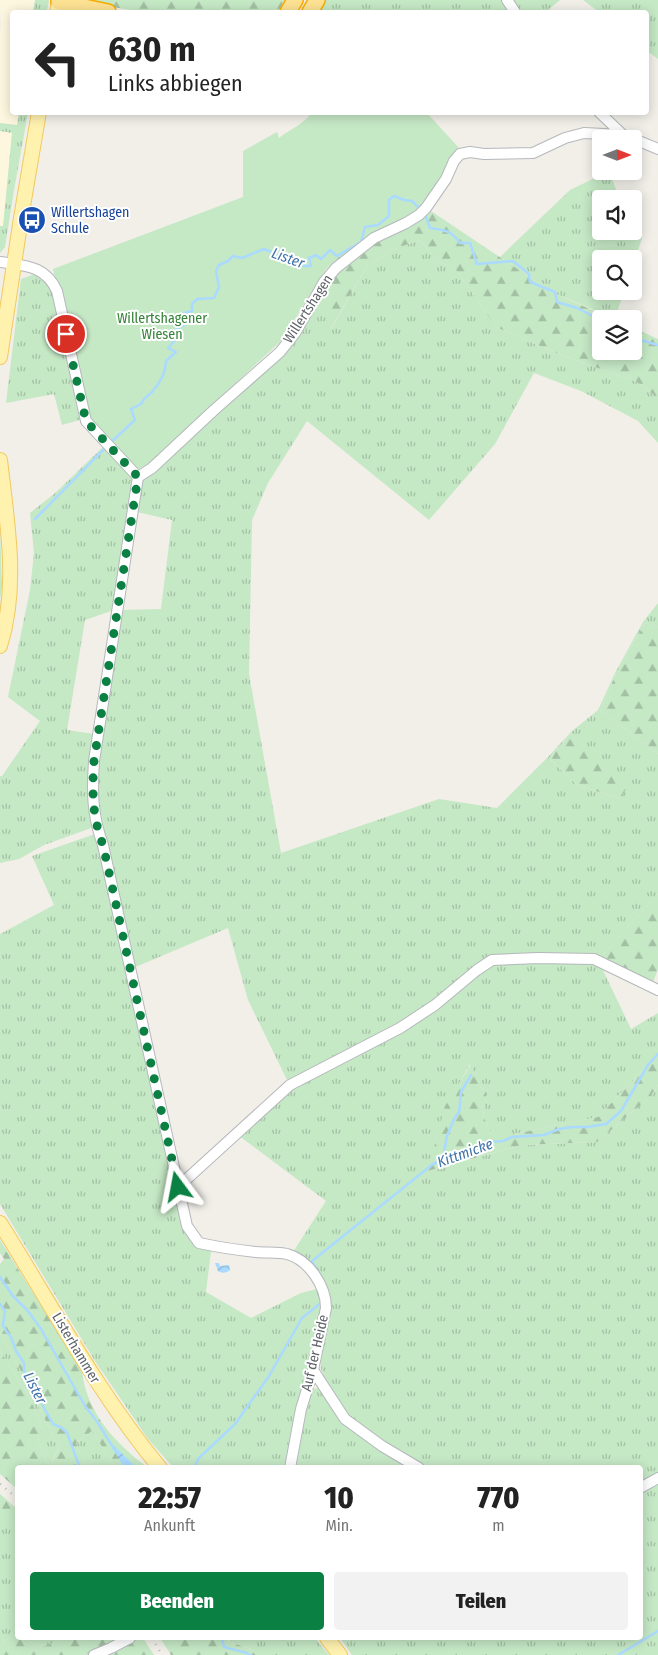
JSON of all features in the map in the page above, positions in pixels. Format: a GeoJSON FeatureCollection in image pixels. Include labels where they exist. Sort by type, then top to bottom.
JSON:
{"type":"FeatureCollection","features":[{"type":"Feature","properties":{"kind":"highway"},"geometry":{"type":"LineString","coordinates":[[61,7],[89,10]]}},
{"type":"Feature","properties":{"kind":"main road"},"geometry":{"type":"LineString","coordinates":[[0,357],[7,263],[38,115]]}},
{"type":"Feature","properties":{"kind":"main road"},"geometry":{"type":"LineString","coordinates":[[0,460],[7,511],[11,563],[8,605],[0,646]]}},
{"type":"Feature","properties":{"kind":"main road","name":"Listerhammer"},"geometry":{"type":"LineString","coordinates":[[0,1223],[108,1399],[136,1439],[158,1465]]}},
{"type":"Feature","properties":{"kind":"main road"},"geometry":{"type":"LineString","coordinates":[[329,1640],[340,1655]]}},
{"type":"Feature","properties":{"kind":"street"},"geometry":{"type":"LineString","coordinates":[[603,115],[620,130]]}},
{"type":"Feature","properties":{"kind":"street","name":"Willertshagen"},"geometry":{"type":"LineString","coordinates":[[138,477],[152,468],[280,352],[296,332],[324,282],[336,268],[374,238],[406,223],[422,212],[446,179],[454,161],[460,154],[470,152],[484,154],[532,153],[566,138],[584,133],[592,134]]}},
{"type":"Feature","properties":{"kind":"street"},"geometry":{"type":"LineString","coordinates":[[642,143],[658,149]]}},
{"type":"Feature","properties":{"kind":"street"},"geometry":{"type":"LineString","coordinates":[[7,263],[34,268],[45,274],[52,281],[57,291],[86,421],[138,477]]}},
{"type":"Feature","properties":{"kind":"street","name":"Auf der Heide"},"geometry":{"type":"LineString","coordinates":[[138,477],[94,761],[92,789],[97,829],[103,845],[187,1226],[199,1243],[224,1249],[288,1254],[306,1264],[321,1284],[326,1299],[314,1370],[301,1409],[291,1465]]}},
{"type":"Feature","properties":{"kind":"street"},"geometry":{"type":"LineString","coordinates":[[178,1187],[290,1085],[400,1028],[435,1005],[492,960],[538,958],[594,960],[657,989]]}},
{"type":"Feature","properties":{"kind":"street"},"geometry":{"type":"LineString","coordinates":[[314,1370],[345,1419],[382,1446],[413,1465]]}},
{"type":"Feature","properties":{"kind":"street"},"geometry":{"type":"LineString","coordinates":[[643,1486],[658,1478]]}},
{"type":"Feature","properties":{"kind":"street"},"geometry":{"type":"LineString","coordinates":[[94,1655],[126,1640]]}},
{"type":"Feature","properties":{"kind":"shaded area"},"geometry":{"type":"Polygon","coordinates":[[[0,0],[35,0],[33,10],[10,10],[10,115],[19,115],[18,125],[0,123],[0,0]]]}},
{"type":"Feature","properties":{"kind":"shaded area"},"geometry":{"type":"Polygon","coordinates":[[[0,131],[12,133],[2,244],[0,244],[0,131]]]}},
{"type":"Feature","properties":{"kind":"green space"},"geometry":{"type":"Polygon","coordinates":[[[35,0],[49,0],[47,10],[33,10],[35,0]]]}},
{"type":"Feature","properties":{"kind":"green space"},"geometry":{"type":"Polygon","coordinates":[[[93,0],[284,0],[280,10],[131,10],[100,5],[93,0]]]}},
{"type":"Feature","properties":{"kind":"green space"},"geometry":{"type":"Polygon","coordinates":[[[325,0],[503,0],[510,10],[320,10],[325,0]]]}},
{"type":"Feature","properties":{"kind":"green space"},"geometry":{"type":"Polygon","coordinates":[[[513,0],[560,0],[548,10],[519,10],[513,0]]]}},
{"type":"Feature","properties":{"kind":"green space"},"geometry":{"type":"Polygon","coordinates":[[[583,0],[658,0],[658,59],[649,52],[649,10],[596,10],[583,0]]]}},
{"type":"Feature","properties":{"kind":"green space"},"geometry":{"type":"Polygon","coordinates":[[[19,115],[28,115],[5,247],[0,253],[0,226],[3,226],[12,133],[0,131],[0,123],[17,125],[19,115]]]}},
{"type":"Feature","properties":{"kind":"green space","name":"Willertshagener Wiesen"},"geometry":{"type":"Polygon","coordinates":[[[310,115],[429,115],[459,148],[432,192],[416,210],[409,216],[367,236],[326,269],[283,339],[152,461],[137,469],[91,426],[86,412],[53,269],[243,197],[243,151],[277,132],[279,138],[310,115]]]}},
{"type":"Feature","properties":{"kind":"green space"},"geometry":{"type":"Polygon","coordinates":[[[592,179],[612,180],[616,190],[592,190],[592,240],[641,240],[638,250],[592,250],[592,300],[621,300],[618,310],[594,310],[552,292],[500,257],[570,190],[592,179]]]}},
{"type":"Feature","properties":{"kind":"green space"},"geometry":{"type":"Polygon","coordinates":[[[407,195],[552,292],[592,310],[592,360],[642,360],[642,332],[658,339],[658,398],[637,382],[559,354],[496,327],[457,271],[437,260],[420,240],[394,249],[367,266],[330,330],[327,283],[334,264],[318,268],[316,251],[354,247],[407,195]]]}},
{"type":"Feature","properties":{"kind":"green space"},"geometry":{"type":"Polygon","coordinates":[[[420,240],[437,260],[457,271],[496,327],[559,354],[637,382],[658,398],[658,443],[638,421],[581,391],[534,373],[495,444],[429,520],[307,421],[268,483],[252,520],[249,674],[281,853],[439,799],[497,808],[571,732],[598,710],[615,673],[643,622],[658,603],[658,627],[645,623],[616,674],[600,710],[658,754],[658,894],[599,959],[508,956],[464,979],[398,1025],[289,1084],[248,1000],[228,928],[133,968],[96,790],[98,761],[119,610],[161,609],[172,520],[137,512],[143,480],[214,412],[279,355],[327,283],[331,329],[367,266],[394,249],[420,240]],[[571,734],[549,758],[577,785],[621,799],[571,734]]]}},
{"type":"Feature","properties":{"kind":"green space"},"geometry":{"type":"Polygon","coordinates":[[[35,274],[44,279],[51,290],[83,419],[62,425],[54,394],[6,403],[21,279],[35,274]]]}},
{"type":"Feature","properties":{"kind":"green space"},"geometry":{"type":"Polygon","coordinates":[[[105,445],[136,478],[117,609],[85,620],[67,730],[94,734],[88,788],[94,827],[44,845],[19,859],[0,863],[0,776],[2,776],[40,721],[8,697],[30,590],[34,553],[30,513],[54,494],[105,445]]]}},
{"type":"Feature","properties":{"kind":"green space"},"geometry":{"type":"Polygon","coordinates":[[[0,527],[2,588],[0,599],[0,527]]]}},
{"type":"Feature","properties":{"kind":"green space"},"geometry":{"type":"Polygon","coordinates":[[[645,623],[658,627],[658,754],[600,710],[616,674],[645,623]]]}},
{"type":"Feature","properties":{"kind":"green space"},"geometry":{"type":"Polygon","coordinates":[[[571,734],[629,782],[621,799],[577,785],[549,758],[571,734]]]}},
{"type":"Feature","properties":{"kind":"green space"},"geometry":{"type":"Polygon","coordinates":[[[95,834],[195,1244],[211,1251],[206,1292],[251,1318],[301,1293],[317,1289],[322,1307],[288,1465],[171,1465],[148,1439],[95,1361],[0,1204],[0,934],[54,905],[32,856],[95,834]]]}},
{"type":"Feature","properties":{"kind":"green space"},"geometry":{"type":"Polygon","coordinates":[[[658,894],[658,969],[652,985],[599,959],[658,894]]]}},
{"type":"Feature","properties":{"kind":"green space"},"geometry":{"type":"Polygon","coordinates":[[[508,961],[591,962],[601,966],[631,1029],[658,1013],[658,1054],[598,1117],[514,1134],[491,1134],[483,1115],[487,1093],[480,1086],[470,1064],[458,1085],[429,1171],[522,1145],[597,1142],[650,1097],[658,1085],[658,1476],[643,1484],[643,1465],[421,1465],[384,1444],[346,1415],[331,1395],[321,1369],[320,1352],[329,1299],[325,1283],[310,1261],[291,1255],[326,1201],[238,1135],[291,1087],[401,1031],[492,964],[508,961]]]}},
{"type":"Feature","properties":{"kind":"green space"},"geometry":{"type":"Polygon","coordinates":[[[658,1054],[658,1085],[650,1097],[597,1142],[522,1145],[428,1171],[445,1106],[471,1064],[480,1086],[487,1093],[483,1115],[491,1134],[514,1134],[598,1117],[658,1054]]]}},
{"type":"Feature","properties":{"kind":"green space"},"geometry":{"type":"Polygon","coordinates":[[[0,1240],[82,1371],[89,1400],[104,1426],[124,1448],[144,1465],[114,1465],[92,1431],[76,1443],[85,1465],[53,1465],[52,1462],[59,1448],[0,1333],[0,1264],[4,1259],[0,1253],[0,1240]]]}},
{"type":"Feature","properties":{"kind":"green space"},"geometry":{"type":"Polygon","coordinates":[[[0,1333],[59,1448],[52,1461],[53,1465],[47,1465],[38,1438],[42,1425],[27,1393],[0,1351],[0,1333]]]}},
{"type":"Feature","properties":{"kind":"green space"},"geometry":{"type":"Polygon","coordinates":[[[0,1351],[27,1393],[42,1425],[38,1438],[47,1465],[15,1465],[15,1487],[0,1474],[0,1351]]]}},
{"type":"Feature","properties":{"kind":"green space"},"geometry":{"type":"Polygon","coordinates":[[[319,1388],[342,1420],[407,1465],[295,1465],[304,1410],[312,1389],[319,1388]]]}},
{"type":"Feature","properties":{"kind":"green space"},"geometry":{"type":"Polygon","coordinates":[[[92,1431],[114,1465],[85,1465],[76,1443],[92,1431]]]}},
{"type":"Feature","properties":{"kind":"green space"},"geometry":{"type":"Polygon","coordinates":[[[658,1479],[658,1655],[352,1655],[341,1640],[643,1640],[643,1488],[658,1479]]]}},
{"type":"Feature","properties":{"kind":"green space"},"geometry":{"type":"Polygon","coordinates":[[[0,1494],[15,1507],[15,1521],[0,1509],[0,1494]]]}},
{"type":"Feature","properties":{"kind":"green space"},"geometry":{"type":"Polygon","coordinates":[[[0,1509],[15,1521],[15,1635],[0,1645],[0,1509]]]}},
{"type":"Feature","properties":{"kind":"green space"},"geometry":{"type":"Polygon","coordinates":[[[15,1635],[15,1640],[28,1640],[44,1646],[57,1640],[119,1640],[86,1655],[0,1655],[0,1645],[15,1635]]]}},
{"type":"Feature","properties":{"kind":"green space"},"geometry":{"type":"Polygon","coordinates":[[[29,1640],[58,1640],[47,1645],[29,1640]]]}},
{"type":"Feature","properties":{"kind":"green space"},"geometry":{"type":"Polygon","coordinates":[[[133,1640],[144,1640],[154,1655],[101,1655],[133,1640]]]}},
{"type":"Feature","properties":{"kind":"green space"},"geometry":{"type":"Polygon","coordinates":[[[161,1640],[227,1640],[250,1649],[256,1655],[171,1655],[161,1640]]]}},
{"type":"Feature","properties":{"kind":"green space"},"geometry":{"type":"Polygon","coordinates":[[[227,1640],[317,1640],[329,1655],[256,1655],[250,1649],[227,1640]]]}},
{"type":"Feature","properties":{"kind":"water"},"geometry":{"type":"Polygon","coordinates":[[[215,1263],[219,1263],[220,1266],[229,1265],[230,1270],[224,1273],[220,1272],[215,1263]]]}},
{"type":"Feature","properties":{"kind":"water"},"geometry":{"type":"Polygon","coordinates":[[[114,1446],[134,1465],[123,1465],[112,1448],[114,1446]]]}},
{"type":"Feature","properties":{"kind":"waterway","name":"Lister"},"geometry":{"type":"LineString","coordinates":[[110,443],[135,420],[131,409],[141,404],[164,374],[166,361],[176,352],[168,348],[175,340],[174,331],[184,325],[184,313],[192,311],[192,304],[197,299],[214,298],[219,287],[216,271],[219,265],[228,261],[233,256],[242,258],[264,249],[284,257],[294,257],[304,266],[311,266],[309,258],[316,255],[321,259],[330,250],[337,256],[361,242],[365,227],[378,225],[389,216],[389,200],[394,196],[412,201],[420,209]]}},
{"type":"Feature","properties":{"kind":"waterway","name":"Lister"},"geometry":{"type":"LineString","coordinates":[[423,214],[430,228],[447,231],[460,243],[470,243],[477,264],[513,261],[529,274],[530,282],[555,292],[557,302],[577,308],[592,316]]}},
{"type":"Feature","properties":{"kind":"waterway","name":"Lister"},"geometry":{"type":"LineString","coordinates":[[642,340],[658,345]]}},
{"type":"Feature","properties":{"kind":"waterway","name":"Lister"},"geometry":{"type":"LineString","coordinates":[[35,519],[106,447]]}},
{"type":"Feature","properties":{"kind":"waterway","name":"Kittmicke"},"geometry":{"type":"LineString","coordinates":[[317,1270],[312,1261],[433,1164],[486,1142],[503,1141],[512,1137],[544,1135],[559,1129],[572,1127],[606,1124],[621,1111],[648,1065],[658,1054]]}},
{"type":"Feature","properties":{"kind":"waterway"},"geometry":{"type":"LineString","coordinates":[[443,1159],[447,1136],[459,1112],[461,1092],[471,1075]]}},
{"type":"Feature","properties":{"kind":"waterway"},"geometry":{"type":"LineString","coordinates":[[0,1277],[13,1296],[28,1311],[41,1329],[85,1406],[114,1449]]}},
{"type":"Feature","properties":{"kind":"waterway","name":"Kittmicke"},"geometry":{"type":"LineString","coordinates":[[196,1465],[199,1458],[235,1424],[269,1376],[302,1318],[322,1302]]}},
{"type":"Feature","properties":{"kind":"waterway","name":"Lister"},"geometry":{"type":"LineString","coordinates":[[0,1304],[5,1311],[3,1325],[24,1363],[24,1372],[28,1379],[35,1384],[42,1397],[43,1406],[53,1424],[62,1428],[67,1433],[79,1465]]}},
{"type":"Feature","properties":{"kind":"waterway"},"geometry":{"type":"LineString","coordinates":[[618,1655],[658,1631]]}},
{"type":"Feature","properties":{"kind":"waterway","name":"Lister"},"geometry":{"type":"LineString","coordinates":[[222,1640],[224,1647],[250,1655]]}},
{"type":"Feature","properties":{"kind":"railway"},"geometry":{"type":"LineString","coordinates":[[0,1484],[15,1496]]}},
{"type":"Feature","properties":{"kind":"railway"},"geometry":{"type":"LineString","coordinates":[[153,1640],[162,1655]]}},
{"type":"Feature","properties":{"kind":"place","name":"Willertshagen Schule"},"geometry":{"type":"Point","coordinates":[32,220]}},
{"type":"Feature","properties":{"kind":"route"},"geometry":{"type":"LineString","coordinates":[[66,334],[86,421],[138,477],[94,761],[92,789],[97,829],[103,845],[178,1187]]}}]}
